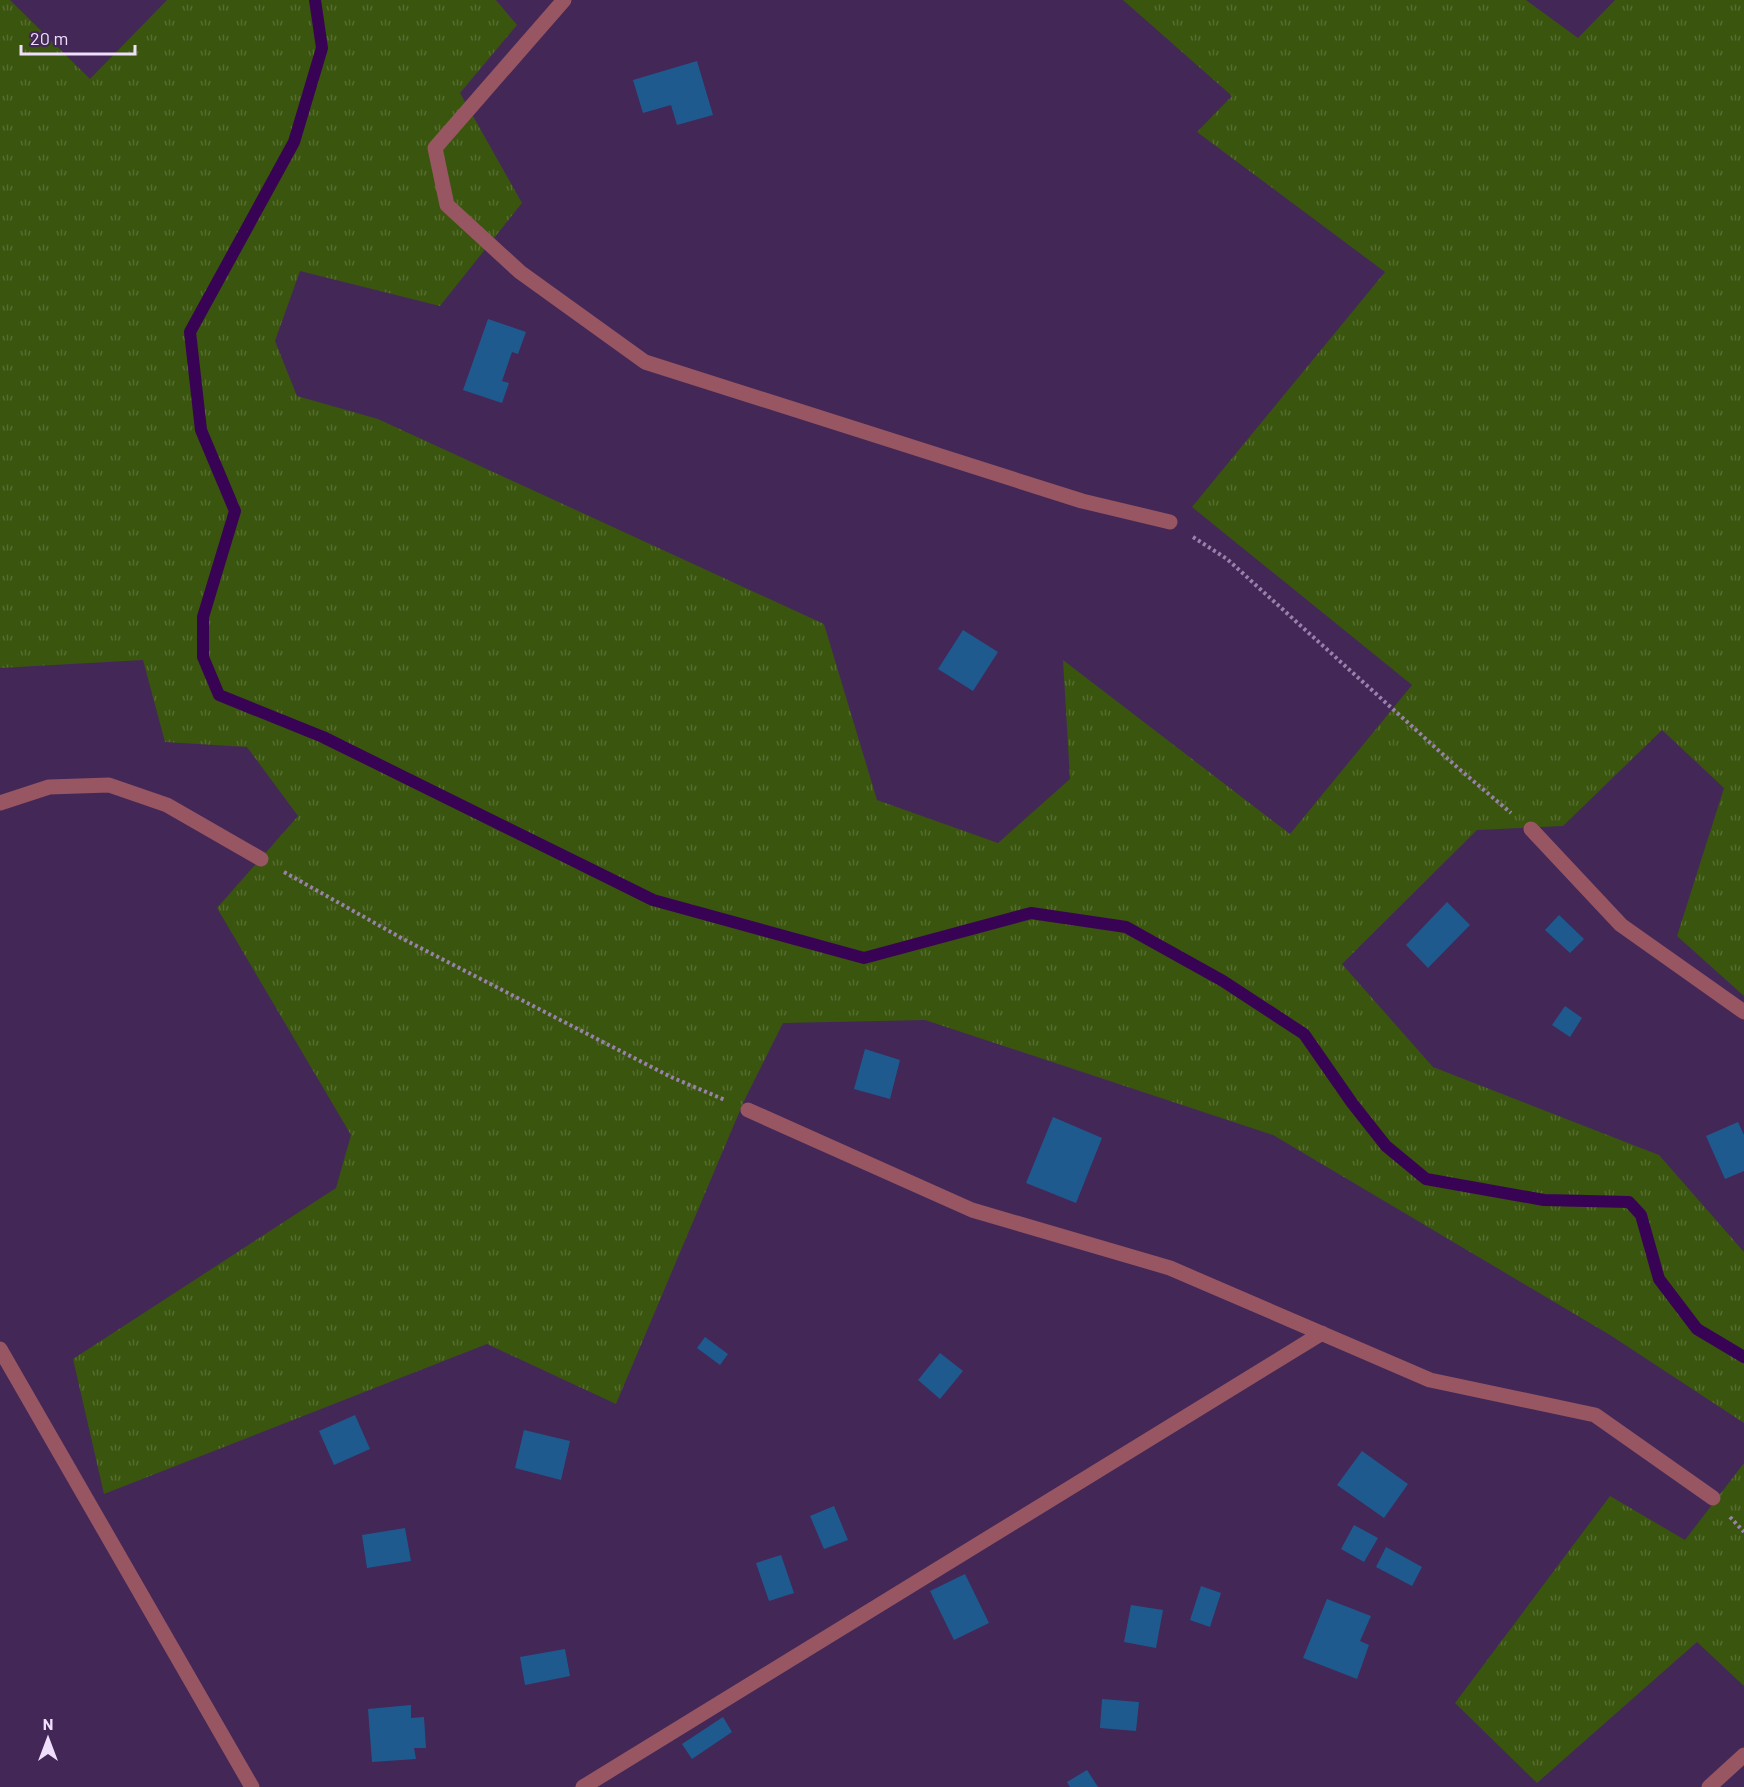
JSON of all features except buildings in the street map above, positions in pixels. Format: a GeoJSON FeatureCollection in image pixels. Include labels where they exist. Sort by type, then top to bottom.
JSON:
{"type":"FeatureCollection","features":[{"type":"Feature","properties":{"kind":"street"},"geometry":{"type":"LineString","coordinates":[[564,0],[435,148],[447,205],[520,273],[645,363],[1082,501],[1170,522]]}},
{"type":"Feature","properties":{"kind":"street"},"geometry":{"type":"LineString","coordinates":[[0,803],[49,787],[109,784],[167,805],[261,859]]}},
{"type":"Feature","properties":{"kind":"street"},"geometry":{"type":"LineString","coordinates":[[1531,829],[1621,925],[1744,1012]]}},
{"type":"Feature","properties":{"kind":"street"},"geometry":{"type":"LineString","coordinates":[[748,1110],[972,1210],[1170,1268],[1430,1380],[1595,1415],[1713,1498]]}},
{"type":"Feature","properties":{"kind":"street"},"geometry":{"type":"LineString","coordinates":[[583,1787],[1322,1333]]}},
{"type":"Feature","properties":{"kind":"street"},"geometry":{"type":"LineString","coordinates":[[0,1349],[252,1787]]}},
{"type":"Feature","properties":{"kind":"street"},"geometry":{"type":"LineString","coordinates":[[1709,1787],[1744,1755]]}},
{"type":"Feature","properties":{"kind":"path"},"geometry":{"type":"LineString","coordinates":[[1170,522],[1227,559],[1458,768],[1531,829]]}},
{"type":"Feature","properties":{"kind":"path"},"geometry":{"type":"LineString","coordinates":[[261,859],[405,940],[671,1077],[748,1110]]}},
{"type":"Feature","properties":{"kind":"green space"},"geometry":{"type":"Polygon","coordinates":[[[0,0],[10,0],[90,79],[167,0],[496,0],[517,25],[460,93],[522,203],[440,306],[300,271],[275,341],[297,396],[378,419],[824,624],[877,800],[998,843],[1070,779],[1063,660],[1290,834],[1412,685],[1192,507],[1385,272],[1197,132],[1232,96],[1123,0],[1526,0],[1578,38],[1615,0],[1744,0],[1744,996],[1677,936],[1724,788],[1662,730],[1563,826],[1477,830],[1342,964],[1433,1067],[1659,1155],[1744,1252],[1744,1423],[1610,1335],[1273,1135],[925,1020],[783,1023],[744,1101],[616,1404],[487,1344],[104,1494],[73,1359],[336,1188],[351,1135],[217,908],[298,816],[247,747],[165,742],[143,660],[0,668],[0,0]]]}},
{"type":"Feature","properties":{"kind":"green space"},"geometry":{"type":"Polygon","coordinates":[[[1744,1463],[1744,1686],[1697,1642],[1537,1783],[1455,1703],[1610,1496],[1685,1540],[1744,1463]]]}},
{"type":"Feature","properties":{"kind":"waterway"},"geometry":{"type":"LineString","coordinates":[[315,0],[322,48],[294,142],[190,332],[201,430],[235,511],[203,617],[203,657],[219,695],[323,737],[653,900],[864,958],[1031,913],[1126,927],[1223,981],[1304,1034],[1352,1103],[1386,1146],[1426,1179],[1544,1200],[1629,1202],[1641,1215],[1659,1279],[1697,1329],[1744,1357]]}}]}
